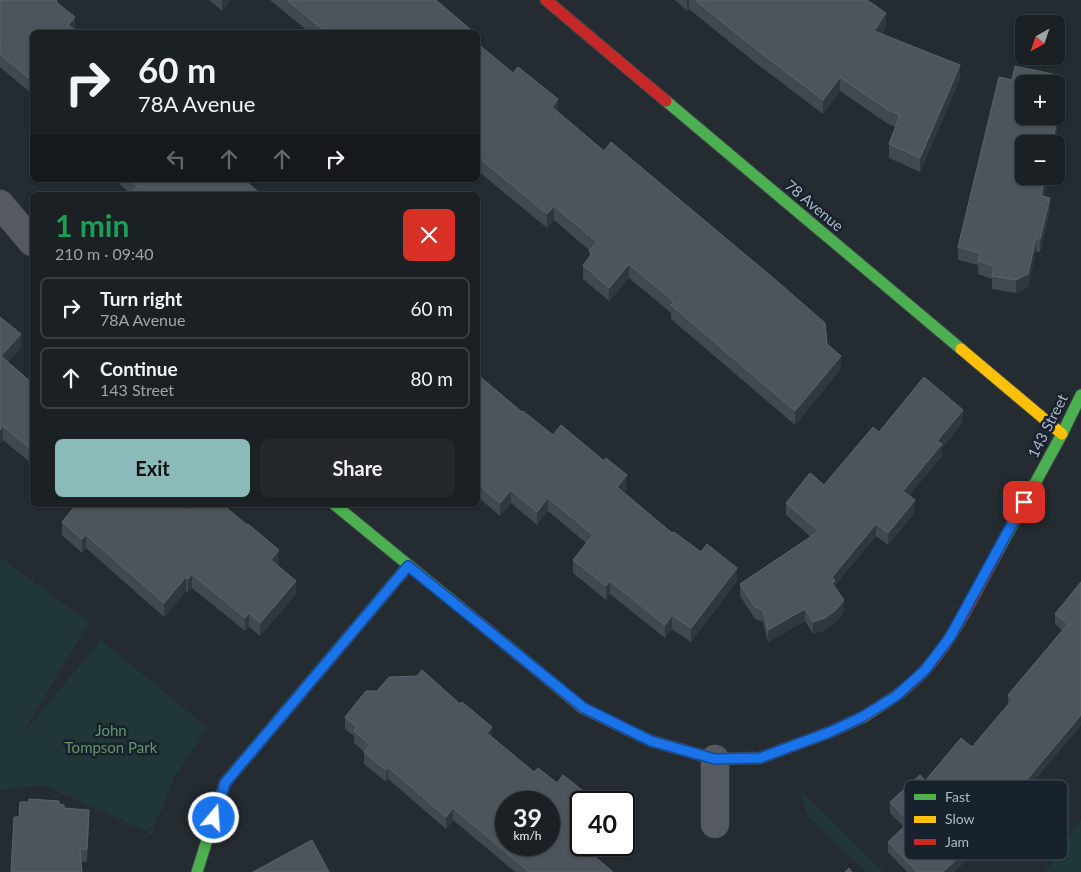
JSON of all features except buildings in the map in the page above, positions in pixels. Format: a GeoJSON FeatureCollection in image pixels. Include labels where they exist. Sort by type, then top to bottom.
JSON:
{"type":"FeatureCollection","features":[{"type":"Feature","properties":{"kind":"street","name":"78 Avenue"},"geometry":{"type":"LineString","coordinates":[[546,0],[1062,434]]}},
{"type":"Feature","properties":{"kind":"street"},"geometry":{"type":"LineString","coordinates":[[0,204],[30,240]]}},
{"type":"Feature","properties":{"kind":"street","name":"143 Street"},"geometry":{"type":"LineString","coordinates":[[337,507],[584,708],[651,741],[715,759],[760,758],[830,732],[862,717],[896,696],[925,670],[950,637],[1062,434],[1081,395]]}},
{"type":"Feature","properties":{"kind":"street"},"geometry":{"type":"LineString","coordinates":[[197,872],[225,783],[408,566]]}},
{"type":"Feature","properties":{"kind":"street"},"geometry":{"type":"LineString","coordinates":[[715,759],[715,824]]}},
{"type":"Feature","properties":{"kind":"green space","name":"John Tompson Park"},"geometry":{"type":"Polygon","coordinates":[[[0,557],[89,622],[21,736],[101,640],[208,728],[174,778],[151,834],[43,785],[0,790],[0,557]]]}},
{"type":"Feature","properties":{"kind":"green space"},"geometry":{"type":"Polygon","coordinates":[[[800,790],[884,872],[866,872],[806,814],[800,790]]]}},
{"type":"Feature","properties":{"kind":"green space"},"geometry":{"type":"Polygon","coordinates":[[[1081,818],[1081,872],[1044,872],[1054,860],[1068,860],[1068,838],[1081,818]]]}},
{"type":"Feature","properties":{"kind":"traffic: fast"},"geometry":{"type":"LineString","coordinates":[[666,101],[961,349]]}},
{"type":"Feature","properties":{"kind":"traffic: fast"},"geometry":{"type":"LineString","coordinates":[[998,551],[1062,434],[1081,395]]}},
{"type":"Feature","properties":{"kind":"traffic: fast"},"geometry":{"type":"LineString","coordinates":[[337,507],[527,662]]}},
{"type":"Feature","properties":{"kind":"traffic: fast"},"geometry":{"type":"LineString","coordinates":[[197,872],[225,783],[408,566]]}},
{"type":"Feature","properties":{"kind":"traffic: slow"},"geometry":{"type":"LineString","coordinates":[[961,349],[1062,434]]}},
{"type":"Feature","properties":{"kind":"traffic: slow"},"geometry":{"type":"LineString","coordinates":[[527,662],[583,708],[651,741],[715,759],[760,758],[830,732],[863,717],[891,699]]}},
{"type":"Feature","properties":{"kind":"traffic: jam"},"geometry":{"type":"LineString","coordinates":[[546,0],[666,101]]}},
{"type":"Feature","properties":{"kind":"traffic: jam"},"geometry":{"type":"LineString","coordinates":[[891,699],[926,669],[940,651],[965,612],[998,551]]}},
{"type":"Feature","properties":{"kind":"route"},"geometry":{"type":"LineString","coordinates":[[214,818],[225,783],[408,566],[584,708],[651,741],[715,759],[760,758],[830,732],[862,717],[896,696],[925,670],[950,637],[1024,502]]}}]}
